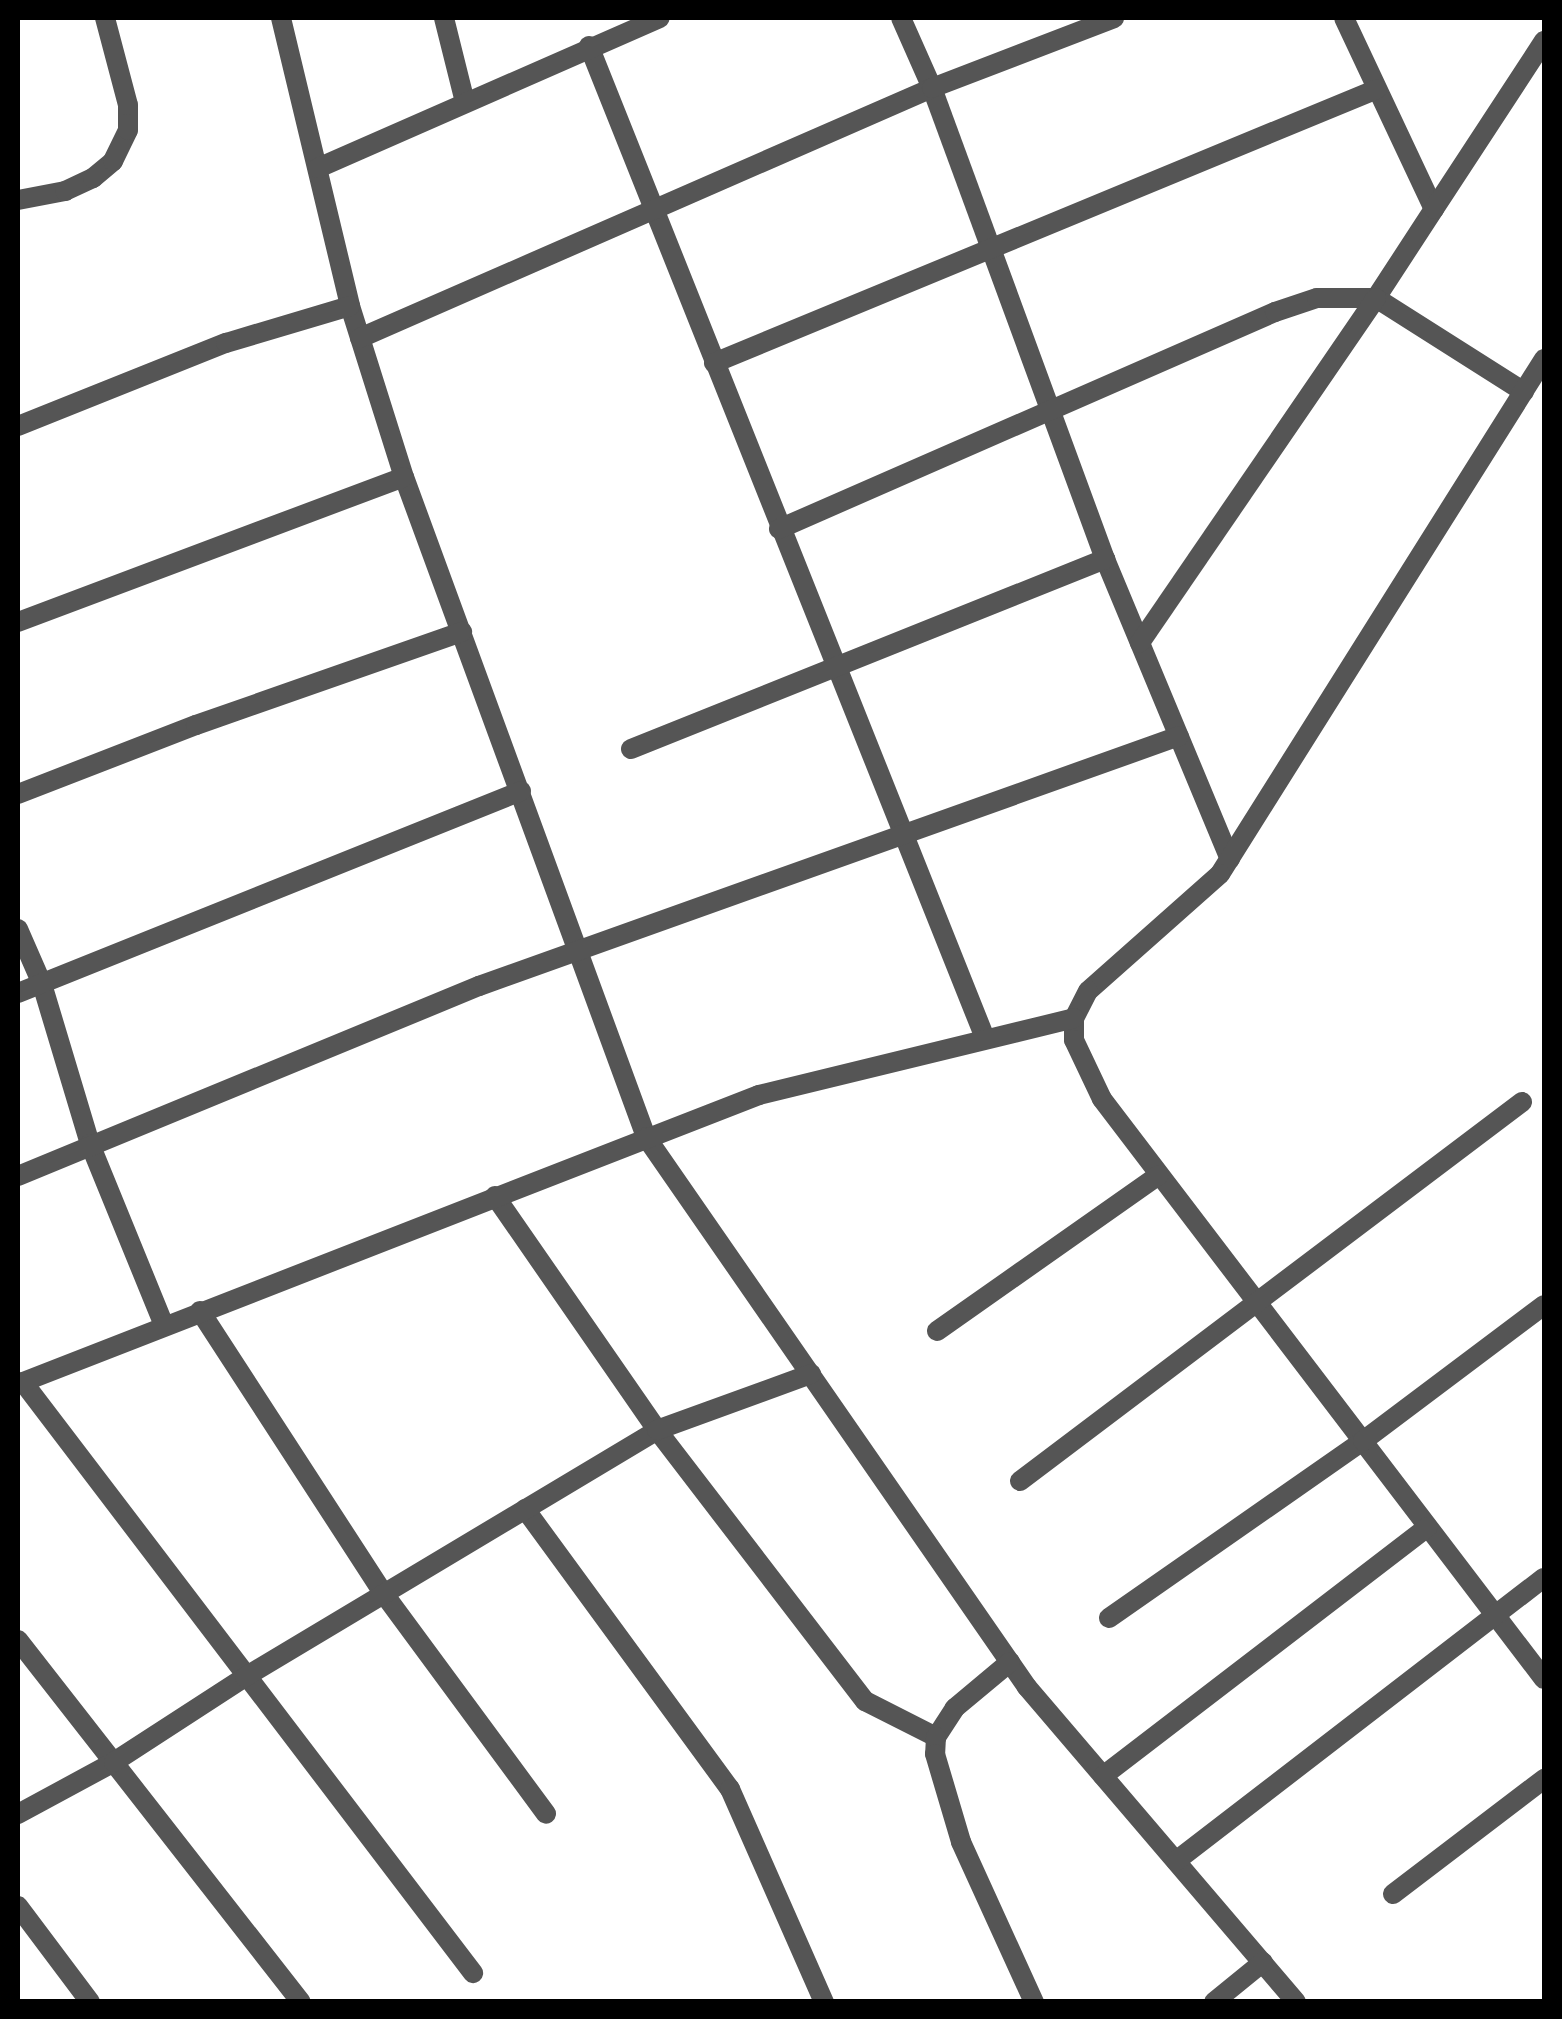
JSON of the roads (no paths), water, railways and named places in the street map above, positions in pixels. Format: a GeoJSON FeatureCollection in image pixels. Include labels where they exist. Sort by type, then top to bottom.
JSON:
{"type":"FeatureCollection","features":[{"type":"Feature","properties":{"kind":"street"},"geometry":{"type":"LineString","coordinates":[[18,200],[65,191],[93,178],[112,161],[128,130],[128,105],[106,18]]}},
{"type":"Feature","properties":{"kind":"street"},"geometry":{"type":"LineString","coordinates":[[281,18],[350,306],[404,476],[581,950],[646,1137],[1010,1662],[1296,2002]]}},
{"type":"Feature","properties":{"kind":"street"},"geometry":{"type":"LineString","coordinates":[[444,18],[465,102]]}},
{"type":"Feature","properties":{"kind":"street"},"geometry":{"type":"LineString","coordinates":[[318,168],[660,18]]}},
{"type":"Feature","properties":{"kind":"street"},"geometry":{"type":"LineString","coordinates":[[901,18],[932,88],[1105,559],[1230,860]]}},
{"type":"Feature","properties":{"kind":"street"},"geometry":{"type":"LineString","coordinates":[[360,338],[932,88],[1114,18]]}},
{"type":"Feature","properties":{"kind":"street"},"geometry":{"type":"LineString","coordinates":[[1344,18],[1434,209]]}},
{"type":"Feature","properties":{"kind":"street"},"geometry":{"type":"LineString","coordinates":[[1140,643],[1376,298],[1544,41]]}},
{"type":"Feature","properties":{"kind":"street"},"geometry":{"type":"LineString","coordinates":[[589,46],[779,529],[986,1038]]}},
{"type":"Feature","properties":{"kind":"street"},"geometry":{"type":"LineString","coordinates":[[714,363],[1377,89]]}},
{"type":"Feature","properties":{"kind":"street"},"geometry":{"type":"LineString","coordinates":[[779,529],[1052,413],[1275,312],[1317,298],[1376,298],[1524,392]]}},
{"type":"Feature","properties":{"kind":"street"},"geometry":{"type":"LineString","coordinates":[[18,426],[226,342],[350,306]]}},
{"type":"Feature","properties":{"kind":"street"},"geometry":{"type":"LineString","coordinates":[[1544,359],[1230,860],[1183,911],[1088,991],[1074,1018],[1074,1040],[1102,1099],[1544,1679]]}},
{"type":"Feature","properties":{"kind":"street"},"geometry":{"type":"LineString","coordinates":[[18,622],[404,476]]}},
{"type":"Feature","properties":{"kind":"street"},"geometry":{"type":"LineString","coordinates":[[631,749],[1105,559]]}},
{"type":"Feature","properties":{"kind":"street"},"geometry":{"type":"LineString","coordinates":[[18,794],[196,725],[462,632]]}},
{"type":"Feature","properties":{"kind":"street"},"geometry":{"type":"LineString","coordinates":[[18,1176],[479,986],[1179,736]]}},
{"type":"Feature","properties":{"kind":"street"},"geometry":{"type":"LineString","coordinates":[[18,994],[521,791]]}},
{"type":"Feature","properties":{"kind":"street"},"geometry":{"type":"LineString","coordinates":[[18,929],[42,984],[90,1144],[164,1325]]}},
{"type":"Feature","properties":{"kind":"street"},"geometry":{"type":"LineString","coordinates":[[473,1973],[20,1383],[759,1095],[1074,1018]]}},
{"type":"Feature","properties":{"kind":"street"},"geometry":{"type":"LineString","coordinates":[[1020,1481],[1522,1102]]}},
{"type":"Feature","properties":{"kind":"street"},"geometry":{"type":"LineString","coordinates":[[937,1331],[1159,1175]]}},
{"type":"Feature","properties":{"kind":"street"},"geometry":{"type":"LineString","coordinates":[[494,1196],[657,1430],[865,1701],[936,1737]]}},
{"type":"Feature","properties":{"kind":"street"},"geometry":{"type":"LineString","coordinates":[[1109,1618],[1363,1441],[1544,1305]]}},
{"type":"Feature","properties":{"kind":"street"},"geometry":{"type":"LineString","coordinates":[[200,1311],[384,1594],[546,1814]]}},
{"type":"Feature","properties":{"kind":"street"},"geometry":{"type":"LineString","coordinates":[[18,1814],[114,1762],[245,1677],[657,1430],[811,1374]]}},
{"type":"Feature","properties":{"kind":"street"},"geometry":{"type":"LineString","coordinates":[[524,1509],[730,1790],[824,2002]]}},
{"type":"Feature","properties":{"kind":"street"},"geometry":{"type":"LineString","coordinates":[[1103,1776],[1428,1527]]}},
{"type":"Feature","properties":{"kind":"street"},"geometry":{"type":"LineString","coordinates":[[1176,1861],[1493,1613],[1544,1578]]}},
{"type":"Feature","properties":{"kind":"street"},"geometry":{"type":"LineString","coordinates":[[18,1640],[300,2002]]}},
{"type":"Feature","properties":{"kind":"street"},"geometry":{"type":"LineString","coordinates":[[1010,1662],[955,1708],[936,1737],[943,1790],[962,1842],[1034,2002]]}},
{"type":"Feature","properties":{"kind":"street"},"geometry":{"type":"LineString","coordinates":[[1393,1894],[1544,1779]]}},
{"type":"Feature","properties":{"kind":"street"},"geometry":{"type":"LineString","coordinates":[[18,1906],[90,2002]]}},
{"type":"Feature","properties":{"kind":"street"},"geometry":{"type":"LineString","coordinates":[[1214,2002],[1263,1962]]}}]}
